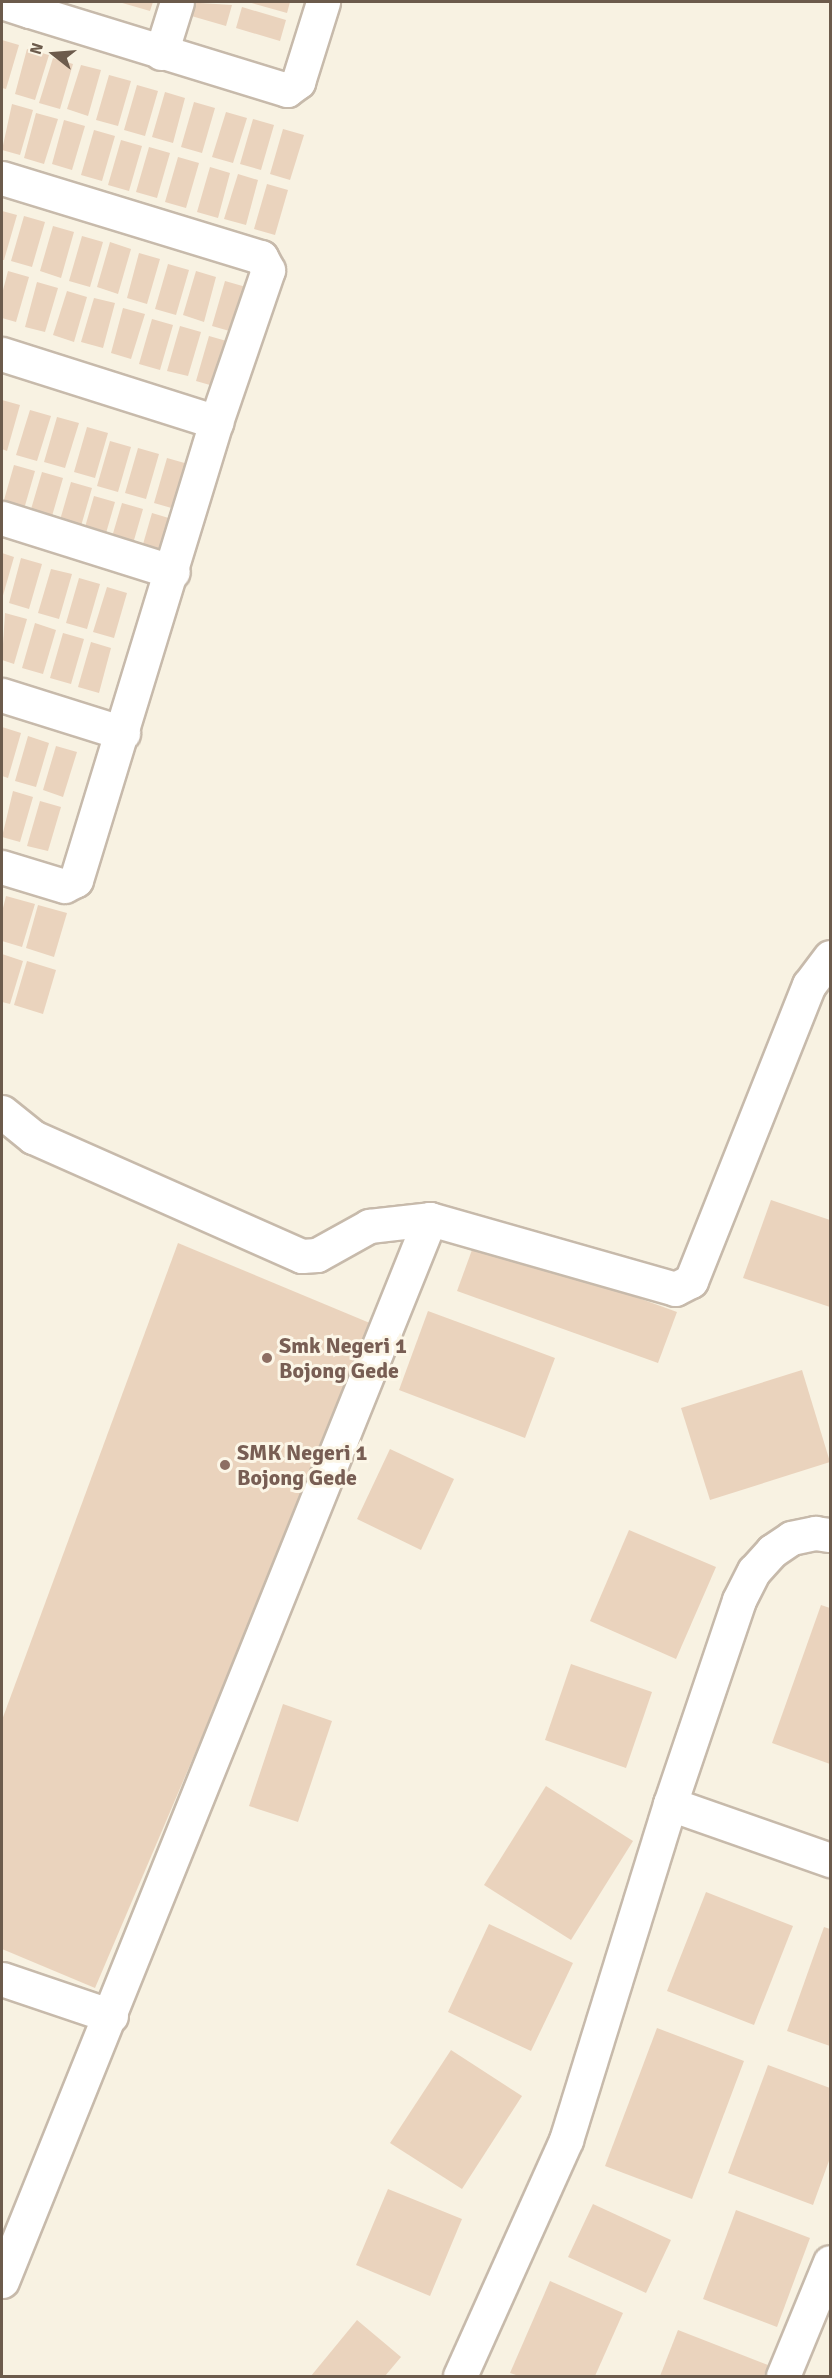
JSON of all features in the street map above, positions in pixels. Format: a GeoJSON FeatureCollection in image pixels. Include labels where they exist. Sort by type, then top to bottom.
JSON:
{"type":"FeatureCollection","features":[{"type":"Feature","properties":{"kind":"street"},"geometry":{"type":"LineString","coordinates":[[161,53],[177,2]]}},
{"type":"Feature","properties":{"kind":"street"},"geometry":{"type":"LineString","coordinates":[[21,5],[161,53],[288,90],[295,88],[323,2]]}},
{"type":"Feature","properties":{"kind":"street"},"geometry":{"type":"LineString","coordinates":[[2,178],[266,261],[268,270],[216,422],[123,733],[71,886],[2,867]]}},
{"type":"Feature","properties":{"kind":"street"},"geometry":{"type":"LineString","coordinates":[[2,354],[216,422]]}},
{"type":"Feature","properties":{"kind":"street"},"geometry":{"type":"LineString","coordinates":[[2,518],[173,572]]}},
{"type":"Feature","properties":{"kind":"street"},"geometry":{"type":"LineString","coordinates":[[2,695],[123,733]]}},
{"type":"Feature","properties":{"kind":"street"},"geometry":{"type":"LineString","coordinates":[[2,1112],[33,1137],[302,1256],[317,1256],[369,1226],[430,1220],[675,1289],[691,1281],[809,985],[831,957]]}},
{"type":"Feature","properties":{"kind":"street"},"geometry":{"type":"LineString","coordinates":[[2,2281],[111,2016],[430,1220]]}},
{"type":"Feature","properties":{"kind":"street"},"geometry":{"type":"LineString","coordinates":[[460,2376],[566,2140],[670,1804],[739,1600],[754,1571],[772,1551],[791,1538],[815,1533],[831,1535]]}},
{"type":"Feature","properties":{"kind":"street"},"geometry":{"type":"LineString","coordinates":[[670,1804],[831,1860]]}},
{"type":"Feature","properties":{"kind":"street"},"geometry":{"type":"LineString","coordinates":[[2,1979],[111,2016]]}},
{"type":"Feature","properties":{"kind":"street"},"geometry":{"type":"LineString","coordinates":[[783,2376],[831,2262]]}},
{"type":"Feature","properties":{"kind":"building"},"geometry":{"type":"Polygon","coordinates":[[[119,2],[153,2],[150,11],[119,2]]]}},
{"type":"Feature","properties":{"kind":"building"},"geometry":{"type":"Polygon","coordinates":[[[184,2],[232,5],[226,26],[181,13],[184,2]]]}},
{"type":"Feature","properties":{"kind":"building"},"geometry":{"type":"Polygon","coordinates":[[[248,2],[290,2],[287,13],[248,2]]]}},
{"type":"Feature","properties":{"kind":"building"},"geometry":{"type":"Polygon","coordinates":[[[242,7],[286,20],[280,41],[236,28],[242,7]]]}},
{"type":"Feature","properties":{"kind":"building"},"geometry":{"type":"Polygon","coordinates":[[[2,40],[19,45],[6,89],[2,88],[2,40]]]}},
{"type":"Feature","properties":{"kind":"building"},"geometry":{"type":"Polygon","coordinates":[[[27,49],[49,55],[35,100],[15,94],[27,49]]]}},
{"type":"Feature","properties":{"kind":"building"},"geometry":{"type":"Polygon","coordinates":[[[53,58],[73,64],[60,109],[39,103],[53,58]]]}},
{"type":"Feature","properties":{"kind":"building"},"geometry":{"type":"Polygon","coordinates":[[[81,65],[101,70],[88,116],[67,109],[81,65]]]}},
{"type":"Feature","properties":{"kind":"building"},"geometry":{"type":"Polygon","coordinates":[[[109,75],[131,81],[118,126],[96,120],[109,75]]]}},
{"type":"Feature","properties":{"kind":"building"},"geometry":{"type":"Polygon","coordinates":[[[137,85],[158,91],[145,136],[124,130],[137,85]]]}},
{"type":"Feature","properties":{"kind":"building"},"geometry":{"type":"Polygon","coordinates":[[[165,92],[185,98],[173,143],[152,137],[165,92]]]}},
{"type":"Feature","properties":{"kind":"building"},"geometry":{"type":"Polygon","coordinates":[[[194,102],[215,108],[202,153],[181,147],[194,102]]]}},
{"type":"Feature","properties":{"kind":"building"},"geometry":{"type":"Polygon","coordinates":[[[12,104],[33,110],[20,155],[2,150],[12,104]]]}},
{"type":"Feature","properties":{"kind":"building"},"geometry":{"type":"Polygon","coordinates":[[[226,112],[247,118],[233,163],[212,157],[226,112]]]}},
{"type":"Feature","properties":{"kind":"building"},"geometry":{"type":"Polygon","coordinates":[[[36,113],[58,119],[44,164],[24,158],[36,113]]]}},
{"type":"Feature","properties":{"kind":"building"},"geometry":{"type":"Polygon","coordinates":[[[253,119],[274,125],[261,170],[240,164],[253,119]]]}},
{"type":"Feature","properties":{"kind":"building"},"geometry":{"type":"Polygon","coordinates":[[[64,120],[85,126],[72,170],[52,164],[64,120]]]}},
{"type":"Feature","properties":{"kind":"building"},"geometry":{"type":"Polygon","coordinates":[[[283,129],[304,135],[290,180],[270,174],[283,129]]]}},
{"type":"Feature","properties":{"kind":"building"},"geometry":{"type":"Polygon","coordinates":[[[94,130],[115,136],[102,181],[81,175],[94,130]]]}},
{"type":"Feature","properties":{"kind":"building"},"geometry":{"type":"Polygon","coordinates":[[[121,140],[142,146],[129,191],[108,185],[121,140]]]}},
{"type":"Feature","properties":{"kind":"building"},"geometry":{"type":"Polygon","coordinates":[[[149,147],[170,153],[157,198],[136,192],[149,147]]]}},
{"type":"Feature","properties":{"kind":"building"},"geometry":{"type":"Polygon","coordinates":[[[178,157],[199,163],[186,208],[165,202],[178,157]]]}},
{"type":"Feature","properties":{"kind":"building"},"geometry":{"type":"Polygon","coordinates":[[[210,167],[230,173],[218,218],[197,212],[210,167]]]}},
{"type":"Feature","properties":{"kind":"building"},"geometry":{"type":"Polygon","coordinates":[[[238,174],[258,180],[246,225],[224,219],[238,174]]]}},
{"type":"Feature","properties":{"kind":"building"},"geometry":{"type":"Polygon","coordinates":[[[267,184],[288,190],[275,235],[254,229],[267,184]]]}},
{"type":"Feature","properties":{"kind":"building"},"geometry":{"type":"Polygon","coordinates":[[[2,211],[17,215],[4,260],[2,260],[2,211]]]}},
{"type":"Feature","properties":{"kind":"building"},"geometry":{"type":"Polygon","coordinates":[[[24,216],[45,222],[32,267],[11,261],[24,216]]]}},
{"type":"Feature","properties":{"kind":"building"},"geometry":{"type":"Polygon","coordinates":[[[53,226],[74,232],[61,278],[40,271],[53,226]]]}},
{"type":"Feature","properties":{"kind":"building"},"geometry":{"type":"Polygon","coordinates":[[[82,236],[103,242],[90,287],[69,281],[82,236]]]}},
{"type":"Feature","properties":{"kind":"building"},"geometry":{"type":"Polygon","coordinates":[[[110,242],[131,249],[118,294],[97,287],[110,242]]]}},
{"type":"Feature","properties":{"kind":"building"},"geometry":{"type":"Polygon","coordinates":[[[139,253],[160,259],[147,304],[127,298],[139,253]]]}},
{"type":"Feature","properties":{"kind":"building"},"geometry":{"type":"Polygon","coordinates":[[[168,264],[189,270],[176,315],[155,309],[168,264]]]}},
{"type":"Feature","properties":{"kind":"building"},"geometry":{"type":"Polygon","coordinates":[[[8,271],[29,277],[16,322],[2,318],[2,294],[8,271]]]}},
{"type":"Feature","properties":{"kind":"building"},"geometry":{"type":"Polygon","coordinates":[[[196,271],[216,277],[204,322],[183,315],[196,271]]]}},
{"type":"Feature","properties":{"kind":"building"},"geometry":{"type":"Polygon","coordinates":[[[225,281],[246,287],[233,332],[212,326],[225,281]]]}},
{"type":"Feature","properties":{"kind":"building"},"geometry":{"type":"Polygon","coordinates":[[[37,282],[58,288],[45,332],[25,327],[37,282]]]}},
{"type":"Feature","properties":{"kind":"building"},"geometry":{"type":"Polygon","coordinates":[[[67,291],[87,297],[74,342],[53,335],[67,291]]]}},
{"type":"Feature","properties":{"kind":"building"},"geometry":{"type":"Polygon","coordinates":[[[94,298],[115,303],[103,348],[81,342],[94,298]]]}},
{"type":"Feature","properties":{"kind":"building"},"geometry":{"type":"Polygon","coordinates":[[[123,308],[145,314],[131,359],[111,353],[123,308]]]}},
{"type":"Feature","properties":{"kind":"building"},"geometry":{"type":"Polygon","coordinates":[[[152,319],[173,325],[160,370],[139,364],[152,319]]]}},
{"type":"Feature","properties":{"kind":"building"},"geometry":{"type":"Polygon","coordinates":[[[180,326],[201,332],[188,376],[167,371],[180,326]]]}},
{"type":"Feature","properties":{"kind":"building"},"geometry":{"type":"Polygon","coordinates":[[[209,336],[230,342],[217,387],[196,381],[209,336]]]}},
{"type":"Feature","properties":{"kind":"building"},"geometry":{"type":"Polygon","coordinates":[[[2,400],[20,405],[7,451],[2,449],[2,400]]]}},
{"type":"Feature","properties":{"kind":"building"},"geometry":{"type":"Polygon","coordinates":[[[30,410],[51,416],[37,461],[16,455],[30,410]]]}},
{"type":"Feature","properties":{"kind":"building"},"geometry":{"type":"Polygon","coordinates":[[[57,417],[79,423],[65,468],[44,462],[57,417]]]}},
{"type":"Feature","properties":{"kind":"building"},"geometry":{"type":"Polygon","coordinates":[[[87,427],[108,433],[95,478],[74,472],[87,427]]]}},
{"type":"Feature","properties":{"kind":"building"},"geometry":{"type":"Polygon","coordinates":[[[110,441],[131,447],[118,492],[97,486],[110,441]]]}},
{"type":"Feature","properties":{"kind":"building"},"geometry":{"type":"Polygon","coordinates":[[[138,448],[159,454],[146,499],[125,493],[138,448]]]}},
{"type":"Feature","properties":{"kind":"building"},"geometry":{"type":"Polygon","coordinates":[[[167,458],[188,464],[175,509],[154,503],[167,458]]]}},
{"type":"Feature","properties":{"kind":"building"},"geometry":{"type":"Polygon","coordinates":[[[14,465],[35,471],[22,516],[2,507],[14,465]]]}},
{"type":"Feature","properties":{"kind":"building"},"geometry":{"type":"Polygon","coordinates":[[[42,472],[63,478],[50,523],[29,516],[42,472]]]}},
{"type":"Feature","properties":{"kind":"building"},"geometry":{"type":"Polygon","coordinates":[[[71,482],[92,488],[79,533],[58,527],[71,482]]]}},
{"type":"Feature","properties":{"kind":"building"},"geometry":{"type":"Polygon","coordinates":[[[94,496],[115,502],[102,547],[81,541],[94,496]]]}},
{"type":"Feature","properties":{"kind":"building"},"geometry":{"type":"Polygon","coordinates":[[[122,503],[143,509],[130,554],[109,547],[122,503]]]}},
{"type":"Feature","properties":{"kind":"building"},"geometry":{"type":"Polygon","coordinates":[[[152,513],[172,519],[159,564],[139,558],[152,513]]]}},
{"type":"Feature","properties":{"kind":"building"},"geometry":{"type":"Polygon","coordinates":[[[2,553],[14,557],[2,599],[2,553]]]}},
{"type":"Feature","properties":{"kind":"building"},"geometry":{"type":"Polygon","coordinates":[[[21,558],[42,564],[29,609],[9,603],[21,558]]]}},
{"type":"Feature","properties":{"kind":"building"},"geometry":{"type":"Polygon","coordinates":[[[51,569],[72,574],[59,619],[38,613],[51,569]]]}},
{"type":"Feature","properties":{"kind":"building"},"geometry":{"type":"Polygon","coordinates":[[[79,578],[100,584],[87,629],[66,623],[79,578]]]}},
{"type":"Feature","properties":{"kind":"building"},"geometry":{"type":"Polygon","coordinates":[[[107,587],[127,593],[114,638],[93,632],[107,587]]]}},
{"type":"Feature","properties":{"kind":"building"},"geometry":{"type":"Polygon","coordinates":[[[5,613],[27,619],[14,664],[2,660],[5,613]]]}},
{"type":"Feature","properties":{"kind":"building"},"geometry":{"type":"Polygon","coordinates":[[[35,623],[56,630],[43,674],[22,668],[35,623]]]}},
{"type":"Feature","properties":{"kind":"building"},"geometry":{"type":"Polygon","coordinates":[[[63,633],[84,639],[71,684],[50,678],[63,633]]]}},
{"type":"Feature","properties":{"kind":"building"},"geometry":{"type":"Polygon","coordinates":[[[91,642],[111,648],[99,693],[78,687],[91,642]]]}},
{"type":"Feature","properties":{"kind":"building"},"geometry":{"type":"Polygon","coordinates":[[[2,727],[21,733],[8,778],[2,776],[2,727]]]}},
{"type":"Feature","properties":{"kind":"building"},"geometry":{"type":"Polygon","coordinates":[[[28,736],[49,743],[36,787],[15,781],[28,736]]]}},
{"type":"Feature","properties":{"kind":"building"},"geometry":{"type":"Polygon","coordinates":[[[56,746],[77,752],[63,797],[43,790],[56,746]]]}},
{"type":"Feature","properties":{"kind":"building"},"geometry":{"type":"Polygon","coordinates":[[[13,791],[33,797],[20,842],[2,837],[13,791]]]}},
{"type":"Feature","properties":{"kind":"building"},"geometry":{"type":"Polygon","coordinates":[[[40,801],[61,807],[48,851],[27,846],[40,801]]]}},
{"type":"Feature","properties":{"kind":"building"},"geometry":{"type":"Polygon","coordinates":[[[6,896],[35,904],[22,947],[2,941],[2,912],[6,896]]]}},
{"type":"Feature","properties":{"kind":"building"},"geometry":{"type":"Polygon","coordinates":[[[38,905],[67,913],[54,957],[26,948],[38,905]]]}},
{"type":"Feature","properties":{"kind":"building"},"geometry":{"type":"Polygon","coordinates":[[[2,954],[23,961],[10,1004],[2,1002],[2,954]]]}},
{"type":"Feature","properties":{"kind":"building"},"geometry":{"type":"Polygon","coordinates":[[[27,961],[56,970],[43,1014],[14,1005],[27,961]]]}},
{"type":"Feature","properties":{"kind":"building"},"geometry":{"type":"Polygon","coordinates":[[[771,1200],[830,1220],[830,1307],[743,1278],[771,1200]]]}},
{"type":"Feature","properties":{"kind":"building"},"geometry":{"type":"Polygon","coordinates":[[[476,1239],[677,1312],[658,1363],[457,1291],[476,1239]]]}},
{"type":"Feature","properties":{"kind":"building"},"geometry":{"type":"Polygon","coordinates":[[[178,1243],[377,1326],[95,1988],[2,1949],[2,1720],[178,1243]]]}},
{"type":"Feature","properties":{"kind":"building"},"geometry":{"type":"Polygon","coordinates":[[[428,1311],[555,1358],[525,1438],[399,1390],[428,1311]]]}},
{"type":"Feature","properties":{"kind":"building"},"geometry":{"type":"Polygon","coordinates":[[[802,1370],[830,1462],[710,1500],[681,1408],[802,1370]]]}},
{"type":"Feature","properties":{"kind":"building"},"geometry":{"type":"Polygon","coordinates":[[[390,1449],[454,1479],[421,1550],[357,1519],[390,1449]]]}},
{"type":"Feature","properties":{"kind":"building"},"geometry":{"type":"Polygon","coordinates":[[[629,1530],[716,1567],[676,1659],[590,1621],[629,1530]]]}},
{"type":"Feature","properties":{"kind":"building"},"geometry":{"type":"Polygon","coordinates":[[[821,1605],[830,1608],[830,1764],[772,1743],[821,1605]]]}},
{"type":"Feature","properties":{"kind":"building"},"geometry":{"type":"Polygon","coordinates":[[[571,1664],[652,1692],[626,1768],[545,1740],[571,1664]]]}},
{"type":"Feature","properties":{"kind":"building"},"geometry":{"type":"Polygon","coordinates":[[[283,1704],[332,1721],[298,1822],[249,1806],[283,1704]]]}},
{"type":"Feature","properties":{"kind":"building"},"geometry":{"type":"Polygon","coordinates":[[[546,1786],[633,1841],[571,1940],[484,1885],[546,1786]]]}},
{"type":"Feature","properties":{"kind":"building"},"geometry":{"type":"Polygon","coordinates":[[[706,1892],[793,1926],[754,2025],[667,1991],[706,1892]]]}},
{"type":"Feature","properties":{"kind":"building"},"geometry":{"type":"Polygon","coordinates":[[[489,1924],[573,1963],[531,2051],[448,2012],[489,1924]]]}},
{"type":"Feature","properties":{"kind":"building"},"geometry":{"type":"Polygon","coordinates":[[[824,1927],[830,1929],[830,2046],[787,2031],[824,1927]]]}},
{"type":"Feature","properties":{"kind":"building"},"geometry":{"type":"Polygon","coordinates":[[[657,2028],[744,2061],[692,2199],[605,2166],[657,2028]]]}},
{"type":"Feature","properties":{"kind":"building"},"geometry":{"type":"Polygon","coordinates":[[[451,2050],[522,2096],[462,2189],[390,2143],[451,2050]]]}},
{"type":"Feature","properties":{"kind":"building"},"geometry":{"type":"Polygon","coordinates":[[[768,2065],[830,2088],[830,2158],[813,2205],[728,2173],[768,2065]]]}},
{"type":"Feature","properties":{"kind":"building"},"geometry":{"type":"Polygon","coordinates":[[[388,2189],[462,2219],[430,2296],[356,2265],[388,2189]]]}},
{"type":"Feature","properties":{"kind":"building"},"geometry":{"type":"Polygon","coordinates":[[[593,2204],[671,2240],[646,2293],[568,2257],[593,2204]]]}},
{"type":"Feature","properties":{"kind":"building"},"geometry":{"type":"Polygon","coordinates":[[[736,2210],[810,2238],[777,2327],[703,2299],[736,2210]]]}},
{"type":"Feature","properties":{"kind":"building"},"geometry":{"type":"Polygon","coordinates":[[[550,2281],[623,2313],[595,2376],[519,2376],[510,2373],[550,2281]]]}},
{"type":"Feature","properties":{"kind":"building"},"geometry":{"type":"Polygon","coordinates":[[[357,2320],[401,2357],[385,2376],[311,2376],[357,2320]]]}},
{"type":"Feature","properties":{"kind":"building"},"geometry":{"type":"Polygon","coordinates":[[[678,2330],[768,2365],[764,2376],[660,2376],[678,2330]]]}},
{"type":"Feature","properties":{"kind":"place","name":"Smk Negeri 1 Bojong Gede"},"geometry":{"type":"Point","coordinates":[267,1358]}},
{"type":"Feature","properties":{"kind":"place","name":"SMK Negeri 1 Bojong Gede"},"geometry":{"type":"Point","coordinates":[225,1465]}}]}
